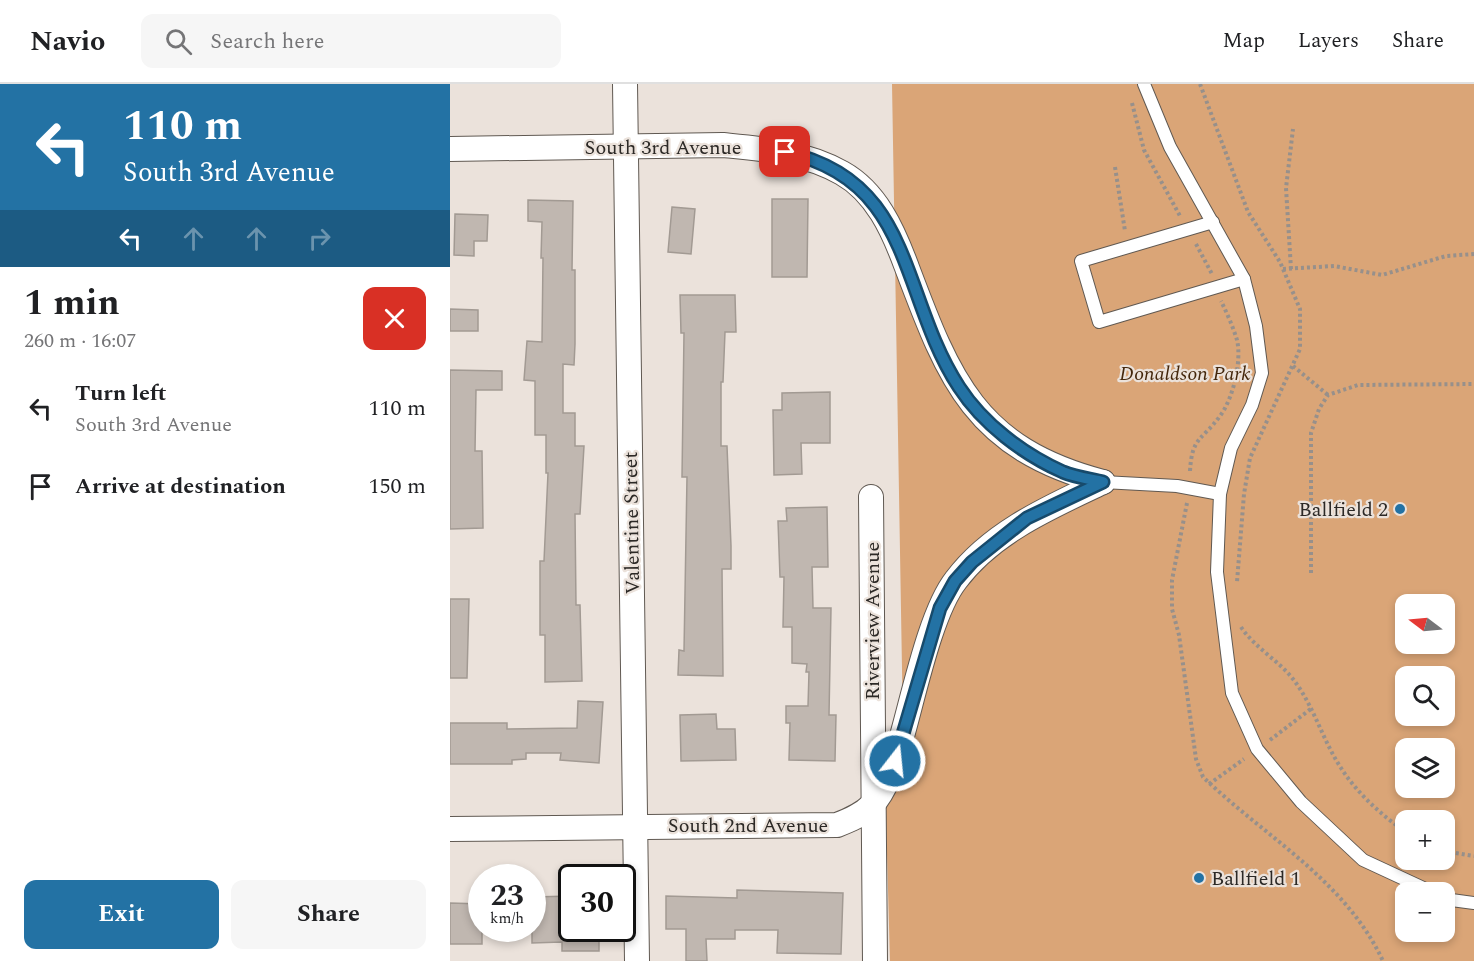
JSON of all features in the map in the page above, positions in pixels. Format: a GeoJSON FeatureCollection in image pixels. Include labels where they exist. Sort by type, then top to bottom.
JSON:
{"type":"FeatureCollection","features":[{"type":"Feature","properties":{"kind":"street","name":"Valentine Street"},"geometry":{"type":"LineString","coordinates":[[625,84],[637,961]]}},
{"type":"Feature","properties":{"kind":"street","name":"South 3rd Avenue"},"geometry":{"type":"LineString","coordinates":[[450,149],[723,146],[768,149],[801,156],[844,174],[874,201],[886,222],[898,244],[945,365],[977,411],[1016,444],[1038,458],[1065,472],[1103,482]]}},
{"type":"Feature","properties":{"kind":"street","name":"South 2nd Avenue"},"geometry":{"type":"LineString","coordinates":[[450,829],[837,825],[856,818],[873,804],[895,761],[940,608],[955,581],[972,562],[1027,518],[1103,482]]}},
{"type":"Feature","properties":{"kind":"street","name":"Riverview Avenue"},"geometry":{"type":"LineString","coordinates":[[871,497],[875,961]]}},
{"type":"Feature","properties":{"kind":"lane"},"geometry":{"type":"LineString","coordinates":[[1144,84],[1170,147],[1244,279],[1252,303],[1262,372],[1252,405],[1231,448],[1220,494],[1216,572],[1232,693],[1257,749],[1301,802],[1363,860],[1410,882]]}},
{"type":"Feature","properties":{"kind":"lane"},"geometry":{"type":"LineString","coordinates":[[1213,222],[1081,261],[1099,322],[1244,279]]}},
{"type":"Feature","properties":{"kind":"lane"},"geometry":{"type":"LineString","coordinates":[[1103,482],[1177,486],[1220,494]]}},
{"type":"Feature","properties":{"kind":"lane"},"geometry":{"type":"LineString","coordinates":[[1455,900],[1474,903]]}},
{"type":"Feature","properties":{"kind":"path"},"geometry":{"type":"LineString","coordinates":[[1200,84],[1248,212],[1283,269],[1300,309],[1300,349],[1250,458],[1244,494],[1237,586]]}},
{"type":"Feature","properties":{"kind":"path"},"geometry":{"type":"LineString","coordinates":[[1291,269],[1286,188],[1293,129]]}},
{"type":"Feature","properties":{"kind":"path"},"geometry":{"type":"LineString","coordinates":[[1115,167],[1122,221],[1129,247]]}},
{"type":"Feature","properties":{"kind":"path"},"geometry":{"type":"LineString","coordinates":[[1283,269],[1334,266],[1382,275],[1446,256],[1474,254]]}},
{"type":"Feature","properties":{"kind":"path"},"geometry":{"type":"LineString","coordinates":[[1293,366],[1328,395]]}},
{"type":"Feature","properties":{"kind":"path"},"geometry":{"type":"LineString","coordinates":[[1311,573],[1311,433],[1319,409],[1328,395],[1358,385],[1474,384]]}},
{"type":"Feature","properties":{"kind":"path"},"geometry":{"type":"LineString","coordinates":[[1239,622],[1241,629],[1263,652],[1292,677],[1312,708],[1340,767],[1358,790],[1395,824]]}},
{"type":"Feature","properties":{"kind":"path"},"geometry":{"type":"LineString","coordinates":[[1455,853],[1474,856]]}},
{"type":"Feature","properties":{"kind":"green space","name":"Donaldson Park"},"geometry":{"type":"Polygon","coordinates":[[[892,84],[1474,84],[1474,961],[890,961],[885,783],[899,782],[904,786],[892,84]]]}},
{"type":"Feature","properties":{"kind":"building"},"geometry":{"type":"Polygon","coordinates":[[[772,199],[808,199],[807,277],[772,277],[772,199]]]}},
{"type":"Feature","properties":{"kind":"building"},"geometry":{"type":"Polygon","coordinates":[[[528,200],[573,201],[572,270],[575,270],[575,344],[574,365],[563,364],[563,413],[575,413],[575,446],[584,446],[580,514],[575,514],[576,605],[580,605],[582,681],[545,682],[545,635],[540,635],[540,561],[544,561],[548,473],[546,473],[546,435],[535,435],[535,381],[524,380],[527,341],[542,342],[542,222],[528,221],[528,200]]]}},
{"type":"Feature","properties":{"kind":"building"},"geometry":{"type":"Polygon","coordinates":[[[672,207],[695,209],[691,254],[668,252],[672,207]]]}},
{"type":"Feature","properties":{"kind":"building"},"geometry":{"type":"Polygon","coordinates":[[[455,214],[488,215],[487,241],[474,241],[474,256],[454,255],[455,214]]]}},
{"type":"Feature","properties":{"kind":"building"},"geometry":{"type":"Polygon","coordinates":[[[680,295],[735,295],[736,332],[725,332],[723,382],[721,382],[721,446],[727,446],[731,546],[731,569],[722,569],[723,676],[678,675],[679,650],[684,651],[687,477],[682,477],[684,333],[681,333],[680,295]]]}},
{"type":"Feature","properties":{"kind":"building"},"geometry":{"type":"Polygon","coordinates":[[[450,309],[478,310],[478,331],[450,331],[450,309]]]}},
{"type":"Feature","properties":{"kind":"building"},"geometry":{"type":"Polygon","coordinates":[[[450,370],[502,371],[502,390],[476,390],[475,451],[482,451],[483,528],[450,529],[450,370]]]}},
{"type":"Feature","properties":{"kind":"building"},"geometry":{"type":"Polygon","coordinates":[[[830,392],[830,443],[801,443],[802,474],[774,475],[773,410],[782,410],[782,393],[830,392]]]}},
{"type":"Feature","properties":{"kind":"building"},"geometry":{"type":"Polygon","coordinates":[[[827,507],[828,567],[812,567],[813,608],[831,608],[829,715],[836,715],[835,761],[789,760],[790,723],[786,723],[786,706],[808,706],[809,672],[806,672],[807,664],[792,663],[792,627],[783,627],[784,577],[780,577],[778,521],[787,521],[786,508],[827,507]]]}},
{"type":"Feature","properties":{"kind":"building"},"geometry":{"type":"Polygon","coordinates":[[[450,599],[469,599],[467,678],[450,678],[450,599]]]}},
{"type":"Feature","properties":{"kind":"building"},"geometry":{"type":"Polygon","coordinates":[[[578,701],[603,702],[599,763],[560,760],[561,753],[526,753],[526,759],[512,760],[512,764],[450,764],[450,723],[507,723],[507,729],[577,728],[578,701]]]}},
{"type":"Feature","properties":{"kind":"building"},"geometry":{"type":"Polygon","coordinates":[[[716,714],[717,729],[735,729],[736,760],[681,761],[680,715],[716,714]]]}},
{"type":"Feature","properties":{"kind":"building"},"geometry":{"type":"Polygon","coordinates":[[[737,890],[843,893],[841,954],[777,953],[778,930],[735,930],[735,939],[706,939],[707,961],[686,961],[686,929],[666,929],[666,896],[737,898],[737,890]]]}},
{"type":"Feature","properties":{"kind":"building"},"geometry":{"type":"Polygon","coordinates":[[[558,896],[558,942],[562,942],[532,943],[546,942],[546,897],[558,896]]]}},
{"type":"Feature","properties":{"kind":"building"},"geometry":{"type":"Polygon","coordinates":[[[450,903],[468,904],[468,942],[482,942],[482,944],[450,944],[450,903]]]}},
{"type":"Feature","properties":{"kind":"building"},"geometry":{"type":"Polygon","coordinates":[[[562,942],[599,942],[599,951],[562,951],[562,942]]]}},
{"type":"Feature","properties":{"kind":"place","name":"Ballfield 2"},"geometry":{"type":"Point","coordinates":[1400,509]}},
{"type":"Feature","properties":{"kind":"place","name":"Ballfield 1"},"geometry":{"type":"Point","coordinates":[1199,878]}},
{"type":"Feature","properties":{"kind":"route"},"geometry":{"type":"LineString","coordinates":[[785,152],[826,165],[844,174],[874,201],[898,244],[945,365],[977,411],[995,428],[1038,458],[1065,472],[1103,482],[1027,518],[972,562],[955,581],[940,608],[895,761]]}}]}
